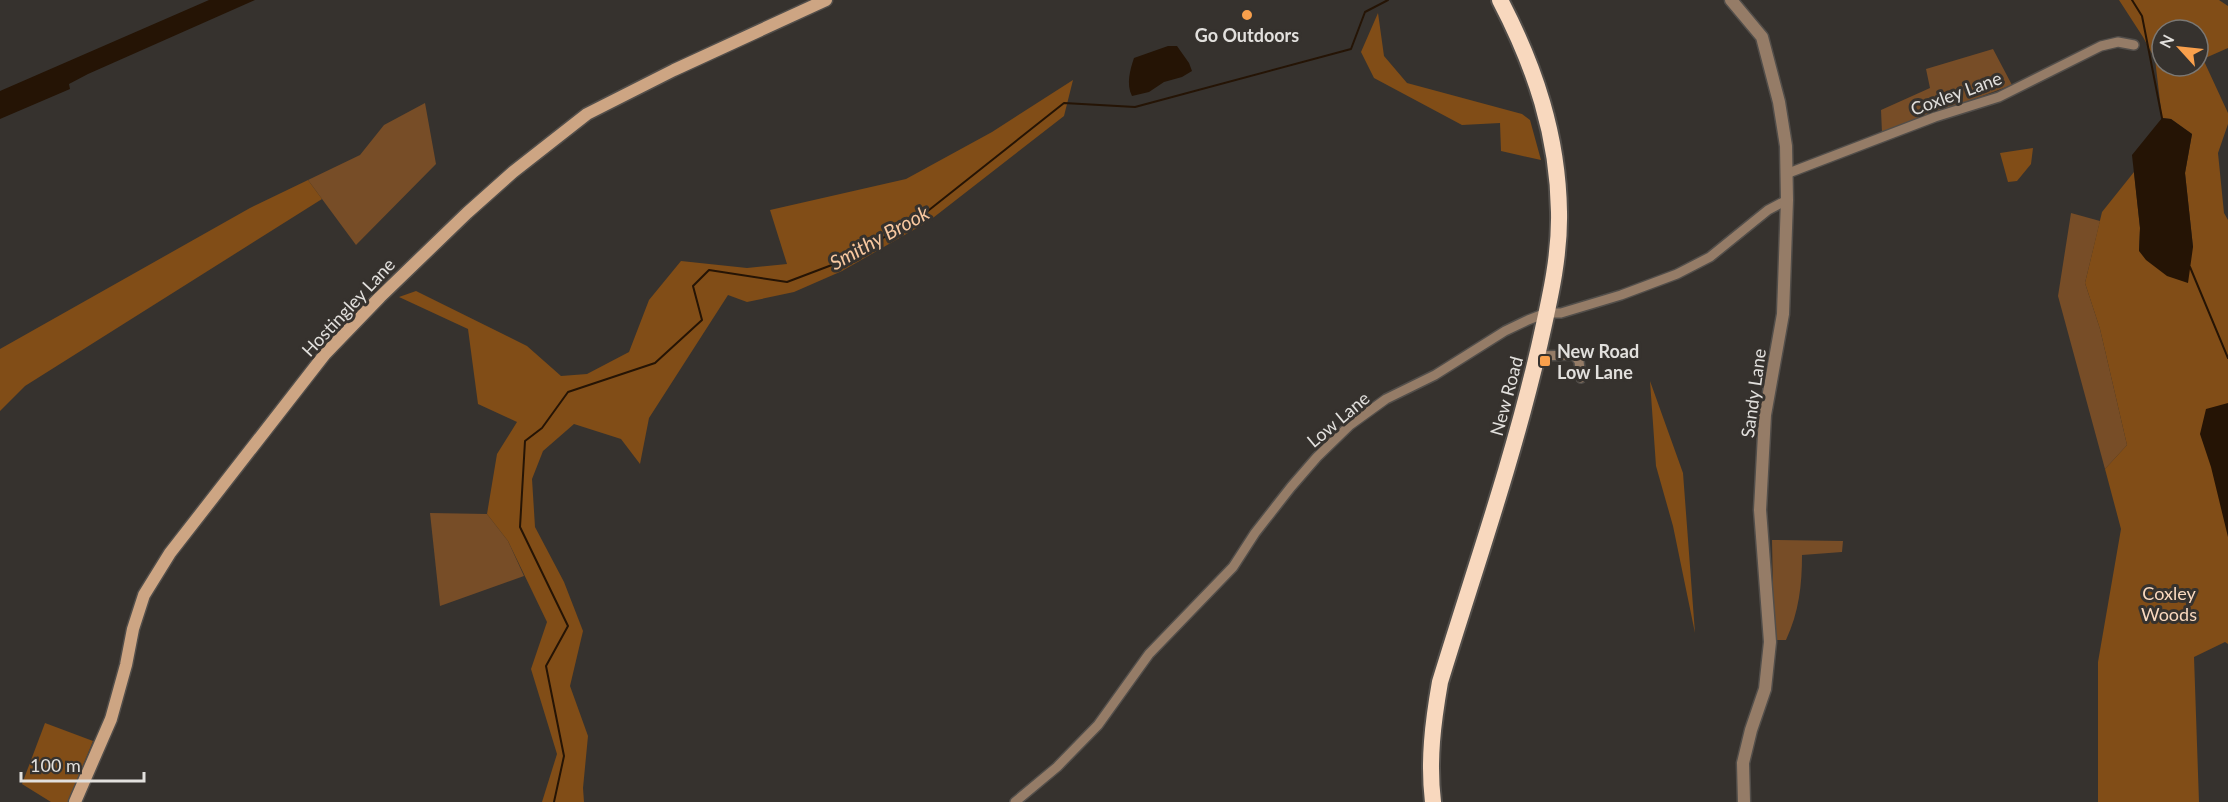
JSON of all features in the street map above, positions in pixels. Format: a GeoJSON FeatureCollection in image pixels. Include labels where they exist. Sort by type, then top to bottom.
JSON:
{"type":"FeatureCollection","features":[{"type":"Feature","properties":{"kind":"highway","name":"New Road"},"geometry":{"type":"LineString","coordinates":[[1433,802],[1430,754],[1440,682],[1537,356],[1553,283],[1557,248],[1559,213],[1556,164],[1543,104],[1534,72],[1500,0]]}},
{"type":"Feature","properties":{"kind":"main road","name":"Hostingley Lane"},"geometry":{"type":"LineString","coordinates":[[75,802],[111,719],[133,629],[144,595],[170,553],[325,354],[466,213],[513,172],[587,114],[674,70],[825,0]]}},
{"type":"Feature","properties":{"kind":"street","name":"Sandy Lane"},"geometry":{"type":"LineString","coordinates":[[1731,0],[1762,37],[1779,102],[1786,146],[1787,200],[1783,314],[1765,415],[1760,510],[1770,642],[1765,689],[1750,730],[1743,763],[1744,802]]}},
{"type":"Feature","properties":{"kind":"street","name":"Coxley Lane"},"geometry":{"type":"LineString","coordinates":[[1786,174],[1935,117],[1998,97],[2101,46],[2118,42],[2134,45]]}},
{"type":"Feature","properties":{"kind":"street","name":"Low Lane"},"geometry":{"type":"LineString","coordinates":[[1015,802],[1057,767],[1098,725],[1149,654],[1233,567],[1255,533],[1291,487],[1317,457],[1350,425],[1386,399],[1435,375],[1505,331],[1528,320],[1546,313],[1561,313],[1621,295],[1677,274],[1710,257],[1768,210],[1787,200]]}},
{"type":"Feature","properties":{"kind":"street"},"geometry":{"type":"LineString","coordinates":[[1537,356],[1574,355],[1579,361],[1581,378]]}},
{"type":"Feature","properties":{"kind":"shaded area"},"geometry":{"type":"Polygon","coordinates":[[[209,0],[255,0],[88,74],[69,84],[70,89],[0,119],[0,91],[209,0]]]}},
{"type":"Feature","properties":{"kind":"shaded area"},"geometry":{"type":"Polygon","coordinates":[[[1168,46],[1177,46],[1192,71],[1182,77],[1164,82],[1149,92],[1132,96],[1129,82],[1134,58],[1168,46]]]}},
{"type":"Feature","properties":{"kind":"shaded area"},"geometry":{"type":"Polygon","coordinates":[[[1993,49],[2012,85],[1882,133],[1881,110],[1930,88],[1926,69],[1993,49]]]}},
{"type":"Feature","properties":{"kind":"shaded area"},"geometry":{"type":"Polygon","coordinates":[[[425,103],[436,164],[356,245],[308,180],[360,155],[384,125],[425,103]]]}},
{"type":"Feature","properties":{"kind":"shaded area"},"geometry":{"type":"Polygon","coordinates":[[[2162,118],[2171,119],[2192,134],[2185,173],[2193,247],[2188,283],[2167,276],[2146,260],[2139,251],[2140,228],[2132,155],[2162,118]]]}},
{"type":"Feature","properties":{"kind":"shaded area"},"geometry":{"type":"Polygon","coordinates":[[[2071,213],[2100,221],[2085,283],[2100,329],[2127,445],[2105,469],[2058,296],[2071,213]]]}},
{"type":"Feature","properties":{"kind":"shaded area"},"geometry":{"type":"Polygon","coordinates":[[[2228,403],[2228,537],[2211,467],[2200,434],[2206,409],[2228,403]]]}},
{"type":"Feature","properties":{"kind":"shaded area"},"geometry":{"type":"Polygon","coordinates":[[[430,513],[487,514],[508,541],[524,576],[440,606],[430,513]]]}},
{"type":"Feature","properties":{"kind":"shaded area"},"geometry":{"type":"Polygon","coordinates":[[[1772,540],[1843,541],[1842,552],[1802,555],[1799,598],[1786,640],[1774,640],[1772,540]]]}},
{"type":"Feature","properties":{"kind":"green space","name":"Coxley Woods"},"geometry":{"type":"Polygon","coordinates":[[[2119,0],[2219,0],[2228,6],[2228,48],[2210,56],[2210,18],[2150,18],[2150,50],[2119,0]]]}},
{"type":"Feature","properties":{"kind":"green space"},"geometry":{"type":"Polygon","coordinates":[[[1378,13],[1384,56],[1407,83],[1522,114],[1530,120],[1541,160],[1501,151],[1500,123],[1462,125],[1374,78],[1361,52],[1378,13]]]}},
{"type":"Feature","properties":{"kind":"green space","name":"Coxley Woods"},"geometry":{"type":"Polygon","coordinates":[[[2210,74],[2228,113],[2228,124],[2218,153],[2224,213],[2228,220],[2228,644],[2225,642],[2194,657],[2199,802],[2098,802],[2098,662],[2121,529],[2105,469],[2127,445],[2100,329],[2085,283],[2102,212],[2134,172],[2140,228],[2139,251],[2193,247],[2185,173],[2192,134],[2171,119],[2162,118],[2157,78],[2210,78],[2210,74]]]}},
{"type":"Feature","properties":{"kind":"green space"},"geometry":{"type":"Polygon","coordinates":[[[1073,80],[1064,116],[929,221],[842,271],[794,292],[747,302],[728,295],[649,418],[640,464],[621,439],[574,424],[543,451],[532,479],[535,527],[564,582],[583,631],[570,686],[588,736],[583,788],[584,802],[542,802],[557,754],[531,669],[547,622],[508,541],[487,514],[497,454],[517,422],[478,404],[468,329],[399,297],[416,291],[527,346],[561,376],[587,374],[629,352],[649,300],[681,261],[747,268],[787,264],[770,210],[906,179],[992,132],[1073,80]]]}},
{"type":"Feature","properties":{"kind":"green space"},"geometry":{"type":"Polygon","coordinates":[[[2033,148],[2031,164],[2017,181],[2008,182],[2000,153],[2033,148]]]}},
{"type":"Feature","properties":{"kind":"green space"},"geometry":{"type":"Polygon","coordinates":[[[308,180],[322,199],[25,386],[0,411],[0,349],[250,208],[308,180]]]}},
{"type":"Feature","properties":{"kind":"green space"},"geometry":{"type":"Polygon","coordinates":[[[1650,381],[1683,473],[1695,633],[1673,526],[1656,466],[1650,381]]]}},
{"type":"Feature","properties":{"kind":"green space"},"geometry":{"type":"Polygon","coordinates":[[[45,723],[93,741],[68,802],[51,802],[22,784],[45,723]]]}},
{"type":"Feature","properties":{"kind":"waterway","name":"Smithy Brook"},"geometry":{"type":"LineString","coordinates":[[554,802],[564,756],[546,666],[568,626],[520,527],[525,441],[542,428],[568,392],[655,363],[702,320],[693,286],[709,270],[787,282],[845,260],[924,214],[1064,103],[1135,107],[1351,49],[1365,12],[1388,0]]}},
{"type":"Feature","properties":{"kind":"waterway"},"geometry":{"type":"LineString","coordinates":[[2132,0],[2142,16],[2162,118]]}},
{"type":"Feature","properties":{"kind":"waterway"},"geometry":{"type":"LineString","coordinates":[[2190,267],[2228,358]]}},
{"type":"Feature","properties":{"kind":"place","name":"Go Outdoors"},"geometry":{"type":"Point","coordinates":[1247,15]}},
{"type":"Feature","properties":{"kind":"place","name":"New Road Low Lane"},"geometry":{"type":"Point","coordinates":[1545,361]}}]}
